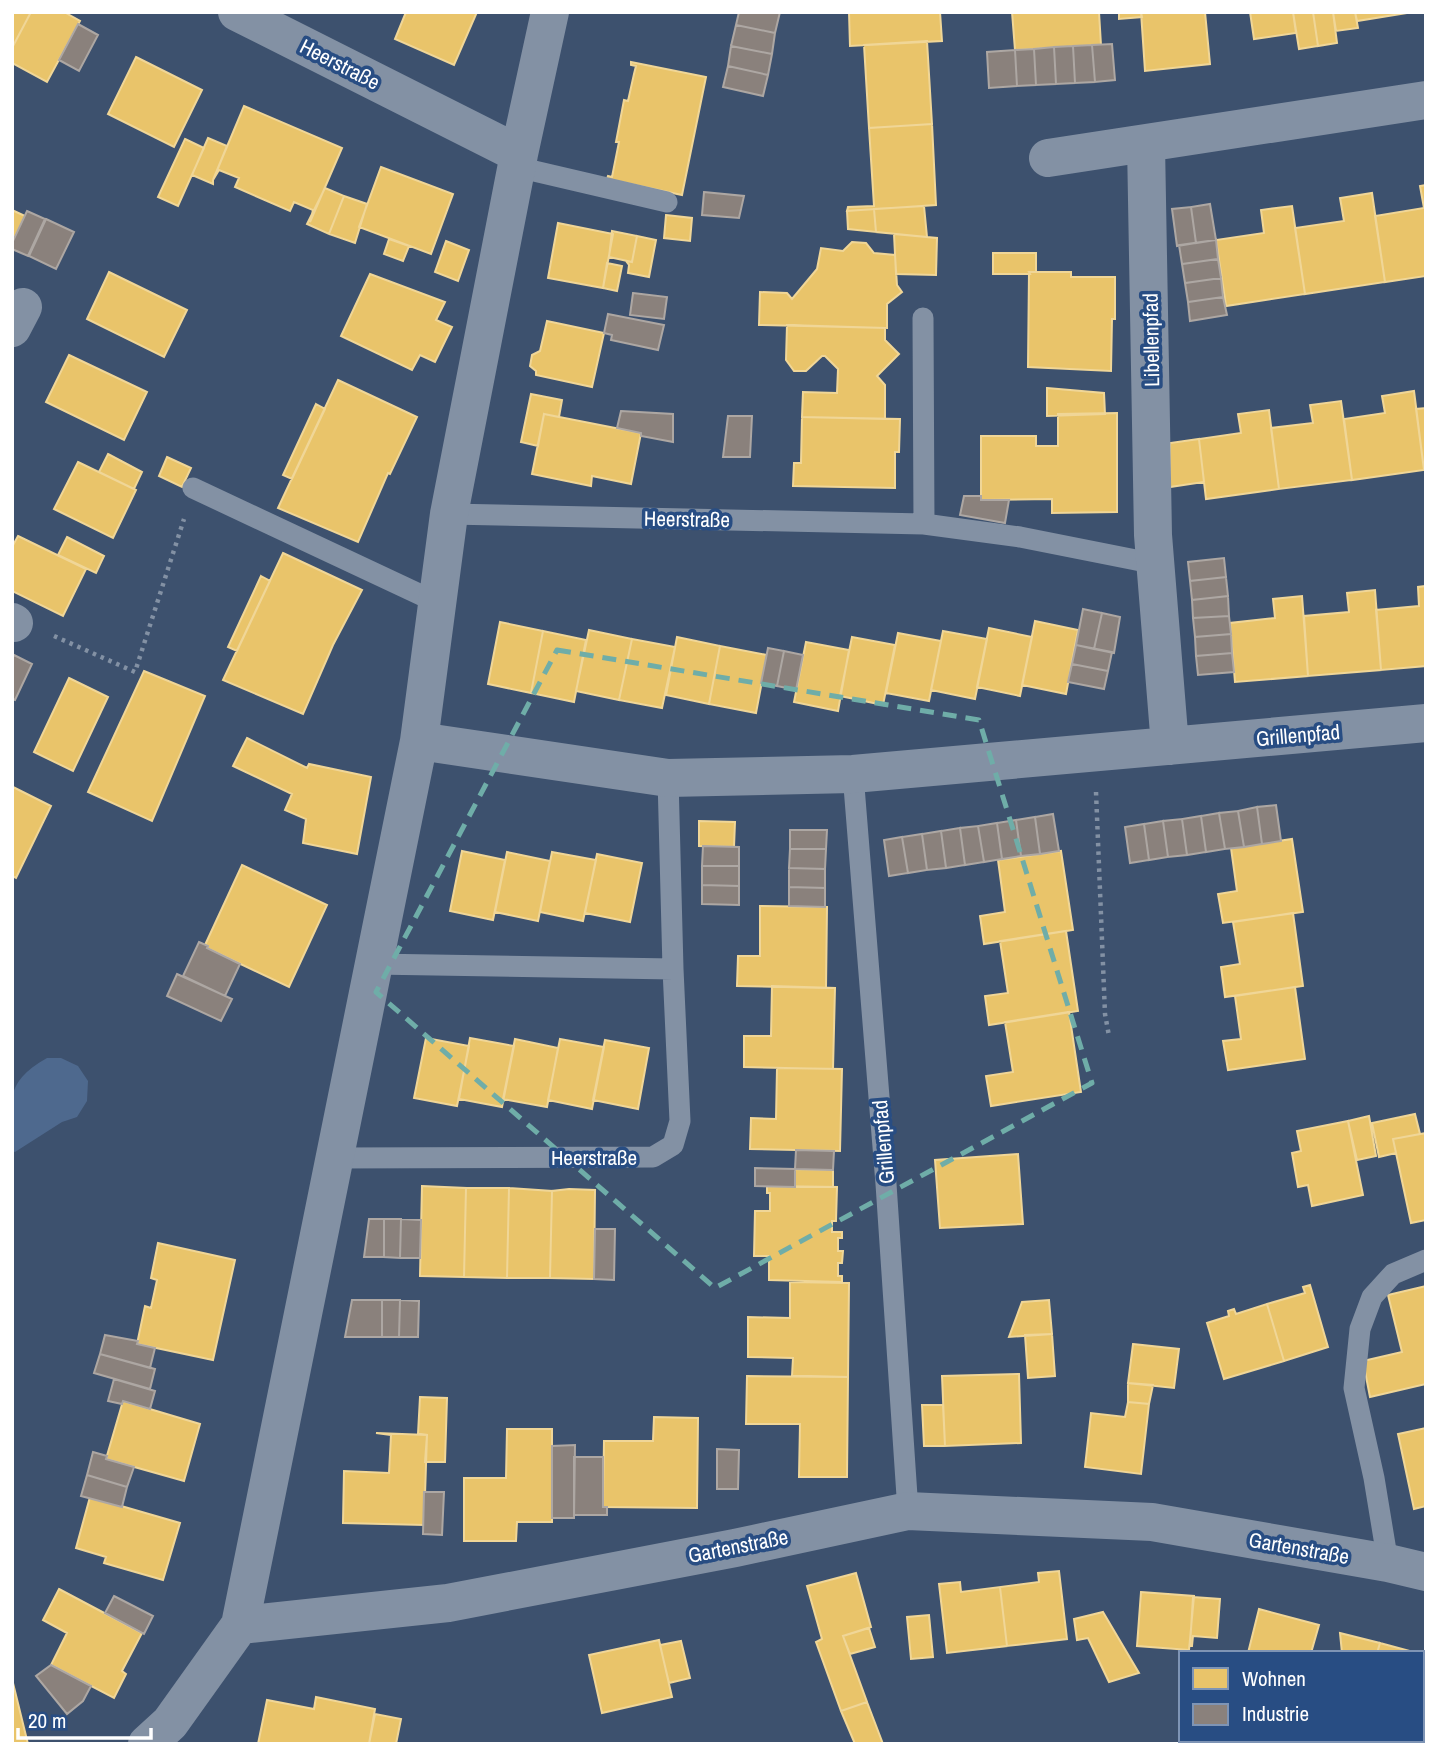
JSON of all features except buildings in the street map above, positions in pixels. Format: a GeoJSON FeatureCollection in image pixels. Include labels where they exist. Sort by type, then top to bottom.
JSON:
{"type":"FeatureCollection","features":[{"type":"Feature","properties":{"kind":"street","name":"Heerstraße"},"geometry":{"type":"LineString","coordinates":[[237,12],[518,160]]}},
{"type":"Feature","properties":{"kind":"street"},"geometry":{"type":"LineString","coordinates":[[147,1744],[170,1723],[240,1625],[419,741],[449,514],[518,160],[551,12]]}},
{"type":"Feature","properties":{"kind":"street"},"geometry":{"type":"LineString","coordinates":[[1048,158],[1426,100]]}},
{"type":"Feature","properties":{"kind":"street","name":"Libellenpfad"},"geometry":{"type":"LineString","coordinates":[[1146,144],[1154,550]]}},
{"type":"Feature","properties":{"kind":"street"},"geometry":{"type":"LineString","coordinates":[[1154,550],[1170,746]]}},
{"type":"Feature","properties":{"kind":"street","name":"Grillenpfad"},"geometry":{"type":"LineString","coordinates":[[419,741],[668,778],[853,774],[1426,723]]}},
{"type":"Feature","properties":{"kind":"street","name":"Gartenstraße"},"geometry":{"type":"LineString","coordinates":[[240,1625],[448,1603],[908,1511],[1152,1522],[1426,1572]]}},
{"type":"Feature","properties":{"kind":"lane"},"geometry":{"type":"LineString","coordinates":[[518,160],[667,202]]}},
{"type":"Feature","properties":{"kind":"lane"},"geometry":{"type":"LineString","coordinates":[[923,318],[924,524]]}},
{"type":"Feature","properties":{"kind":"lane"},"geometry":{"type":"LineString","coordinates":[[193,488],[436,602]]}},
{"type":"Feature","properties":{"kind":"lane","name":"Heerstraße"},"geometry":{"type":"LineString","coordinates":[[449,514],[924,524],[1020,537],[1154,550]]}},
{"type":"Feature","properties":{"kind":"lane","name":"Grillenpfad"},"geometry":{"type":"LineString","coordinates":[[853,774],[886,1184],[908,1511]]}},
{"type":"Feature","properties":{"kind":"lane","name":"Heerstraße"},"geometry":{"type":"LineString","coordinates":[[333,1158],[653,1157],[673,1145],[680,1121],[668,778]]}},
{"type":"Feature","properties":{"kind":"lane"},"geometry":{"type":"LineString","coordinates":[[373,964],[673,969]]}},
{"type":"Feature","properties":{"kind":"lane"},"geometry":{"type":"LineString","coordinates":[[1388,1563],[1374,1479],[1354,1388],[1360,1329],[1372,1297],[1393,1274],[1426,1260]]}},
{"type":"Feature","properties":{"kind":"path"},"geometry":{"type":"LineString","coordinates":[[13,623],[25,623],[135,672],[193,488]]}},
{"type":"Feature","properties":{"kind":"path"},"geometry":{"type":"LineString","coordinates":[[1095,753],[1105,1014],[1109,1036]]}},
{"type":"Feature","properties":{"kind":"highlighted area"},"geometry":{"type":"Polygon","coordinates":[[[557,650],[979,720],[1092,1083],[715,1288],[376,992],[557,650]]]}},
{"type":"Feature","properties":{"kind":"water"},"geometry":{"type":"Polygon","coordinates":[[[47,1058],[61,1058],[78,1066],[88,1081],[87,1101],[77,1117],[62,1122],[15,1152],[12,1151],[12,1097],[22,1077],[47,1058]]]}}]}
